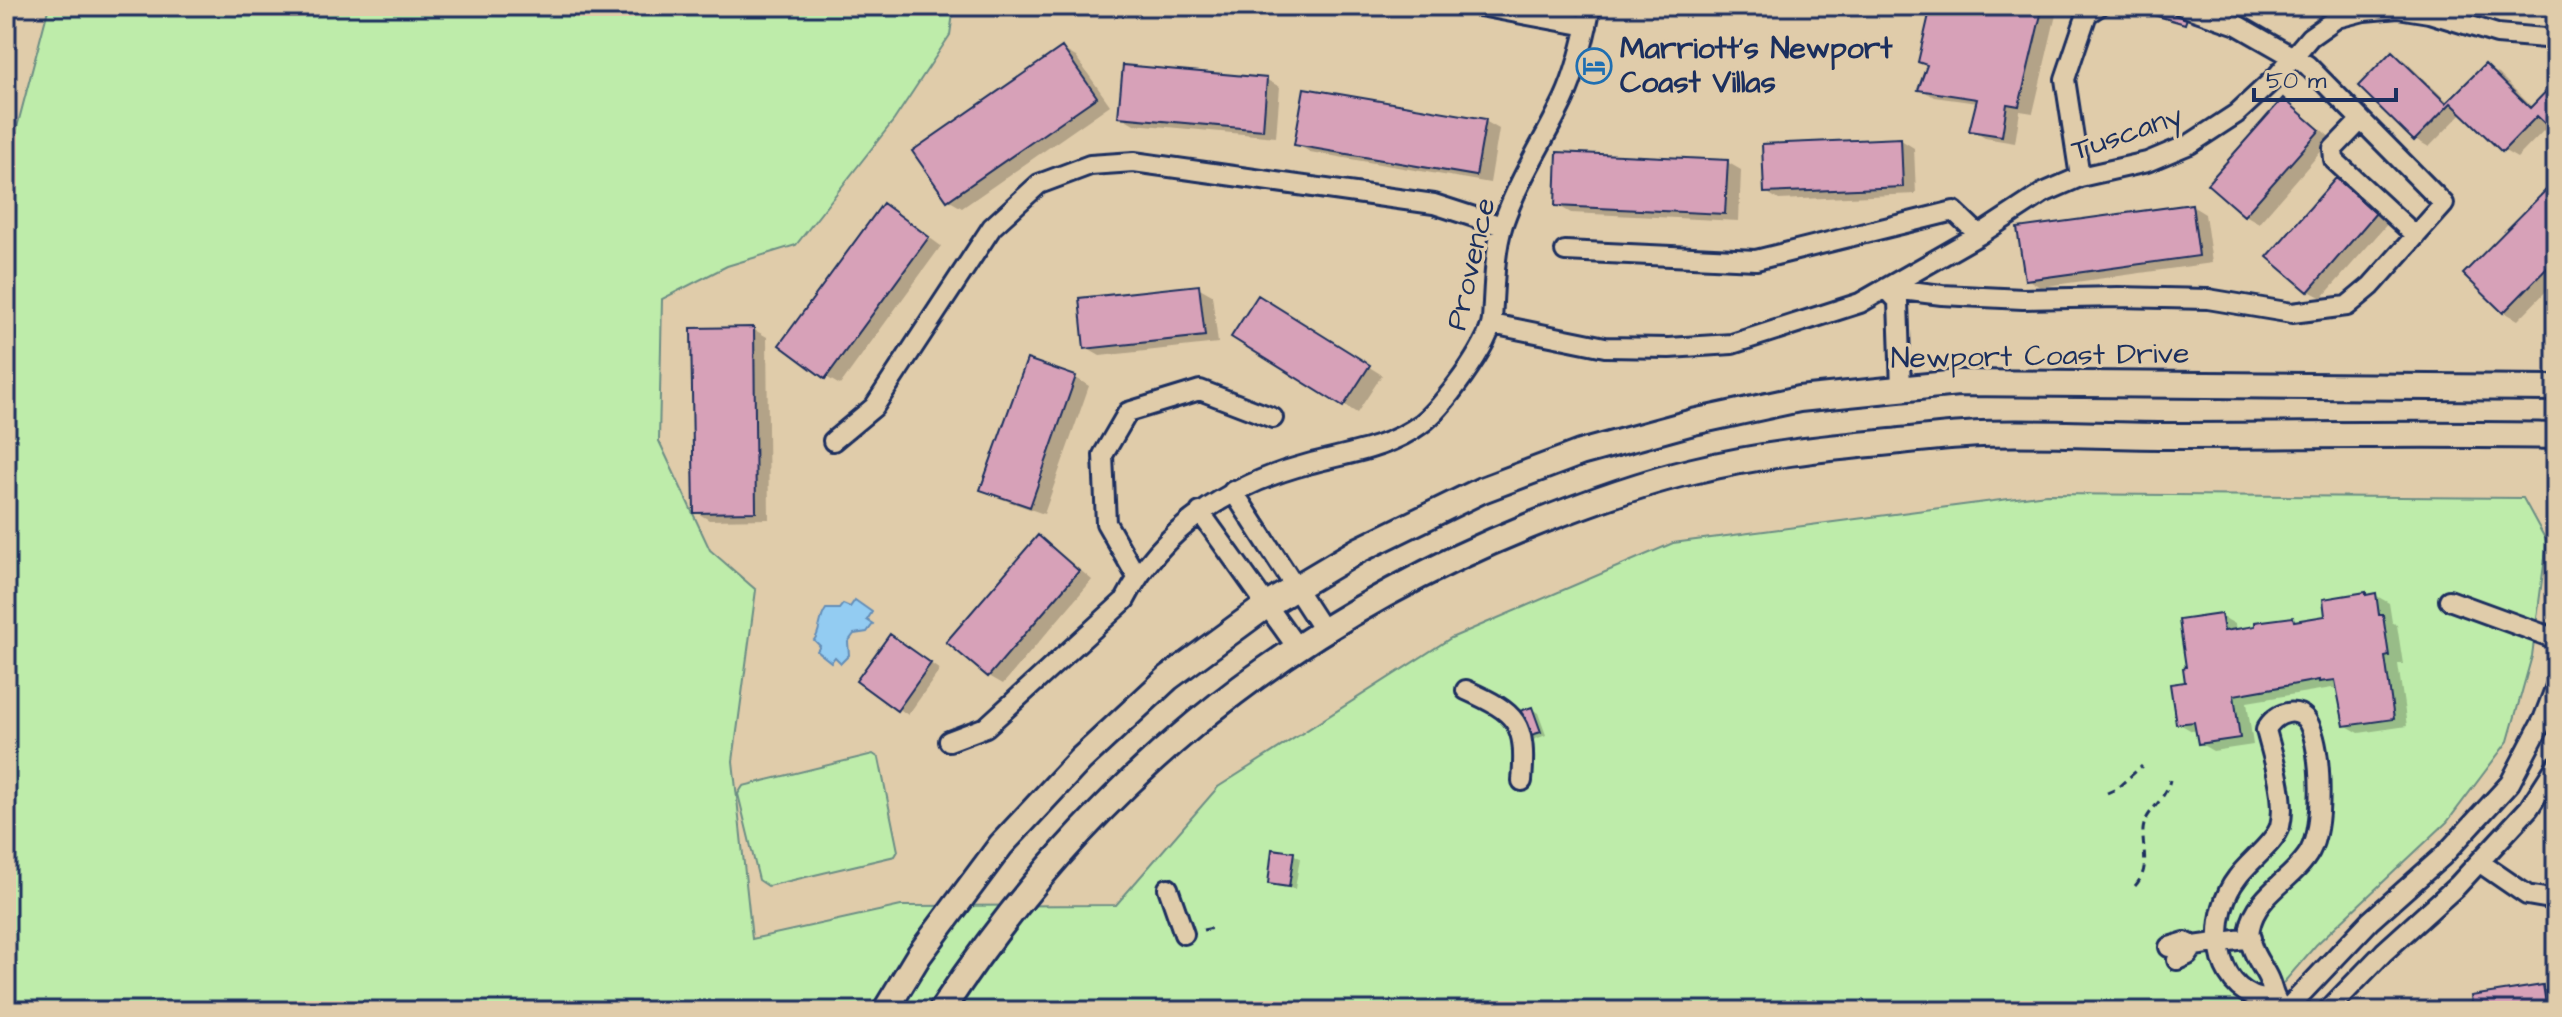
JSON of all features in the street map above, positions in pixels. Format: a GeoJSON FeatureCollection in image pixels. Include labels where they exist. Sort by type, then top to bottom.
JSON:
{"type":"FeatureCollection","features":[{"type":"Feature","properties":{"kind":"main road","name":"Newport Coast Drive"},"geometry":{"type":"LineString","coordinates":[[885,1011],[919,955],[1001,845],[1080,760],[1168,678],[1267,605],[1359,550],[1470,496],[1580,453],[1693,422],[1799,399],[1958,383],[2556,388]]}},
{"type":"Feature","properties":{"kind":"main road"},"geometry":{"type":"LineString","coordinates":[[941,1011],[983,947],[1062,849],[1106,804],[1213,708],[1296,646],[1323,630],[1468,551],[1573,508],[1692,471],[1816,449],[1981,434],[2556,436]]}},
{"type":"Feature","properties":{"kind":"street"},"geometry":{"type":"LineString","coordinates":[[1480,6],[1587,26]]}},
{"type":"Feature","properties":{"kind":"street","name":"Provence"},"geometry":{"type":"LineString","coordinates":[[949,741],[986,727],[1125,600],[1137,577],[1174,535],[1200,512],[1259,479],[1382,447],[1423,423],[1452,392],[1492,324],[1502,226],[1565,96],[1591,6]]}},
{"type":"Feature","properties":{"kind":"street"},"geometry":{"type":"LineString","coordinates":[[2080,177],[2065,79],[2087,14],[2099,6]]}},
{"type":"Feature","properties":{"kind":"street"},"geometry":{"type":"LineString","coordinates":[[1886,288],[1942,295],[2023,299],[2208,299],[2292,313],[2347,306],[2371,286],[2444,204],[2307,65],[2237,25],[2182,6]]}},
{"type":"Feature","properties":{"kind":"street","name":"Tuscany"},"geometry":{"type":"LineString","coordinates":[[1492,324],[1605,347],[1669,348],[1732,344],[1860,303],[1979,235],[2043,193],[2080,177],[2147,162],[2190,144],[2236,114],[2277,76],[2310,37],[2337,18],[2364,11],[2398,8],[2429,13],[2497,34],[2556,39]]}},
{"type":"Feature","properties":{"kind":"street"},"geometry":{"type":"LineString","coordinates":[[2361,120],[2333,149],[2334,160],[2416,236]]}},
{"type":"Feature","properties":{"kind":"street"},"geometry":{"type":"LineString","coordinates":[[833,441],[874,407],[992,227],[1039,184],[1090,165],[1134,162],[1434,204],[1502,226]]}},
{"type":"Feature","properties":{"kind":"street"},"geometry":{"type":"LineString","coordinates":[[1565,251],[1756,260],[1954,211],[1979,235]]}},
{"type":"Feature","properties":{"kind":"street"},"geometry":{"type":"LineString","coordinates":[[1886,288],[1898,301],[1901,389]]}},
{"type":"Feature","properties":{"kind":"street"},"geometry":{"type":"LineString","coordinates":[[1137,577],[1106,523],[1103,455],[1128,412],[1200,390],[1273,418]]}},
{"type":"Feature","properties":{"kind":"street"},"geometry":{"type":"LineString","coordinates":[[1233,491],[1323,630]]}},
{"type":"Feature","properties":{"kind":"street"},"geometry":{"type":"LineString","coordinates":[[1200,512],[1296,646]]}},
{"type":"Feature","properties":{"kind":"street"},"geometry":{"type":"LineString","coordinates":[[2449,600],[2556,639]]}},
{"type":"Feature","properties":{"kind":"street"},"geometry":{"type":"LineString","coordinates":[[2284,1008],[2370,921],[2443,856],[2510,783],[2543,720],[2556,686]]}},
{"type":"Feature","properties":{"kind":"street"},"geometry":{"type":"LineString","coordinates":[[1466,690],[1501,706],[1512,715],[1525,751],[1522,781]]}},
{"type":"Feature","properties":{"kind":"street"},"geometry":{"type":"LineString","coordinates":[[2284,713],[2297,713],[2307,719],[2315,736],[2319,780],[2317,829],[2310,852],[2261,905],[2250,928],[2251,946],[2284,1008],[2252,996],[2232,979],[2220,951],[2220,943],[2222,907],[2235,879],[2280,829],[2282,808],[2266,730],[2271,719],[2284,713]]}},
{"type":"Feature","properties":{"kind":"street"},"geometry":{"type":"LineString","coordinates":[[2327,1011],[2384,952],[2457,886],[2529,808],[2556,766]]}},
{"type":"Feature","properties":{"kind":"street"},"geometry":{"type":"LineString","coordinates":[[2479,862],[2527,895],[2556,900]]}},
{"type":"Feature","properties":{"kind":"street"},"geometry":{"type":"LineString","coordinates":[[1168,888],[1190,932]]}},
{"type":"Feature","properties":{"kind":"street"},"geometry":{"type":"LineString","coordinates":[[2173,954],[2185,942],[2194,946],[2251,938]]}},
{"type":"Feature","properties":{"kind":"path"},"geometry":{"type":"LineString","coordinates":[[2107,793],[2142,766]]}},
{"type":"Feature","properties":{"kind":"path"},"geometry":{"type":"LineString","coordinates":[[2135,886],[2145,867],[2143,831],[2147,816],[2166,796],[2170,780]]}},
{"type":"Feature","properties":{"kind":"path"},"geometry":{"type":"LineString","coordinates":[[1190,932],[1213,928]]}},
{"type":"Feature","properties":{"kind":"green space"},"geometry":{"type":"Polygon","coordinates":[[[49,6],[954,6],[950,35],[894,120],[796,245],[727,266],[662,299],[659,441],[710,550],[756,590],[733,761],[752,939],[901,906],[1116,905],[1218,787],[1451,638],[1673,543],[2046,494],[2523,498],[2547,542],[2532,656],[2508,741],[2447,822],[2316,945],[2259,1011],[6,1011],[6,169],[49,6]]]}},
{"type":"Feature","properties":{"kind":"green space"},"geometry":{"type":"Polygon","coordinates":[[[873,754],[879,758],[898,851],[895,856],[768,886],[759,880],[738,794],[743,786],[873,754]]]}},
{"type":"Feature","properties":{"kind":"water"},"geometry":{"type":"Polygon","coordinates":[[[855,600],[872,612],[867,620],[873,624],[867,632],[854,634],[848,642],[849,655],[841,663],[835,657],[831,662],[817,651],[820,646],[814,640],[822,617],[826,609],[839,609],[843,604],[850,607],[855,600]]]}},
{"type":"Feature","properties":{"kind":"building"},"geometry":{"type":"Polygon","coordinates":[[[1931,6],[2043,6],[2019,106],[2007,104],[2002,136],[1969,131],[1977,99],[1918,90],[1927,65],[1918,62],[1931,6]]]}},
{"type":"Feature","properties":{"kind":"building"},"geometry":{"type":"Polygon","coordinates":[[[2149,6],[2191,6],[2185,24],[2147,13],[2149,6]]]}},
{"type":"Feature","properties":{"kind":"building"},"geometry":{"type":"Polygon","coordinates":[[[1062,47],[1097,97],[947,201],[912,151],[1062,47]]]}},
{"type":"Feature","properties":{"kind":"building"},"geometry":{"type":"Polygon","coordinates":[[[2392,51],[2446,103],[2485,64],[2530,108],[2556,81],[2556,134],[2537,116],[2502,152],[2451,103],[2414,141],[2358,86],[2392,51]]]}},
{"type":"Feature","properties":{"kind":"building"},"geometry":{"type":"Polygon","coordinates":[[[1123,65],[1267,78],[1263,130],[1118,117],[1123,65]]]}},
{"type":"Feature","properties":{"kind":"building"},"geometry":{"type":"Polygon","coordinates":[[[1304,88],[1486,119],[1476,176],[1294,145],[1304,88]]]}},
{"type":"Feature","properties":{"kind":"building"},"geometry":{"type":"Polygon","coordinates":[[[2283,98],[2320,130],[2244,216],[2207,184],[2283,98]]]}},
{"type":"Feature","properties":{"kind":"building"},"geometry":{"type":"Polygon","coordinates":[[[1901,138],[1903,187],[1764,193],[1762,144],[1901,138]]]}},
{"type":"Feature","properties":{"kind":"building"},"geometry":{"type":"Polygon","coordinates":[[[1557,152],[1728,160],[1725,214],[1555,206],[1557,152]]]}},
{"type":"Feature","properties":{"kind":"building"},"geometry":{"type":"Polygon","coordinates":[[[2336,178],[2376,213],[2308,292],[2267,257],[2336,178]]]}},
{"type":"Feature","properties":{"kind":"building"},"geometry":{"type":"Polygon","coordinates":[[[2556,180],[2556,259],[2503,313],[2463,274],[2556,180]]]}},
{"type":"Feature","properties":{"kind":"building"},"geometry":{"type":"Polygon","coordinates":[[[883,203],[929,237],[825,379],[779,345],[883,203]]]}},
{"type":"Feature","properties":{"kind":"building"},"geometry":{"type":"Polygon","coordinates":[[[2192,204],[2199,256],[2025,280],[2017,228],[2192,204]]]}},
{"type":"Feature","properties":{"kind":"building"},"geometry":{"type":"Polygon","coordinates":[[[1199,285],[1205,336],[1084,349],[1079,298],[1199,285]]]}},
{"type":"Feature","properties":{"kind":"building"},"geometry":{"type":"Polygon","coordinates":[[[1258,295],[1370,365],[1343,407],[1231,337],[1258,295]]]}},
{"type":"Feature","properties":{"kind":"building"},"geometry":{"type":"Polygon","coordinates":[[[754,327],[756,512],[694,513],[691,328],[754,327]]]}},
{"type":"Feature","properties":{"kind":"building"},"geometry":{"type":"Polygon","coordinates":[[[1027,359],[1076,376],[1030,507],[980,490],[1027,359]]]}},
{"type":"Feature","properties":{"kind":"building"},"geometry":{"type":"Polygon","coordinates":[[[1038,535],[1079,571],[988,677],[946,642],[1038,535]]]}},
{"type":"Feature","properties":{"kind":"building"},"geometry":{"type":"Polygon","coordinates":[[[2366,592],[2366,595],[2376,593],[2379,615],[2383,615],[2389,656],[2385,657],[2394,719],[2344,726],[2335,680],[2319,680],[2234,695],[2240,738],[2198,744],[2194,722],[2176,724],[2170,684],[2185,682],[2183,668],[2186,667],[2179,620],[2221,614],[2224,631],[2255,626],[2255,622],[2293,617],[2294,621],[2325,616],[2323,599],[2366,592]]]}},
{"type":"Feature","properties":{"kind":"building"},"geometry":{"type":"Polygon","coordinates":[[[890,634],[931,663],[897,711],[856,681],[890,634]]]}},
{"type":"Feature","properties":{"kind":"building"},"geometry":{"type":"Polygon","coordinates":[[[1532,707],[1541,732],[1525,737],[1517,712],[1532,707]]]}},
{"type":"Feature","properties":{"kind":"building"},"geometry":{"type":"Polygon","coordinates":[[[1272,849],[1294,852],[1289,887],[1268,884],[1272,849]]]}},
{"type":"Feature","properties":{"kind":"building"},"geometry":{"type":"Polygon","coordinates":[[[2543,985],[2546,1003],[2551,1002],[2552,1011],[2443,1011],[2443,1007],[2472,1003],[2471,996],[2543,985]]]}},
{"type":"Feature","properties":{"kind":"place","name":"Marriott's Newport Coast Villas"},"geometry":{"type":"Point","coordinates":[1594,66]}}]}
